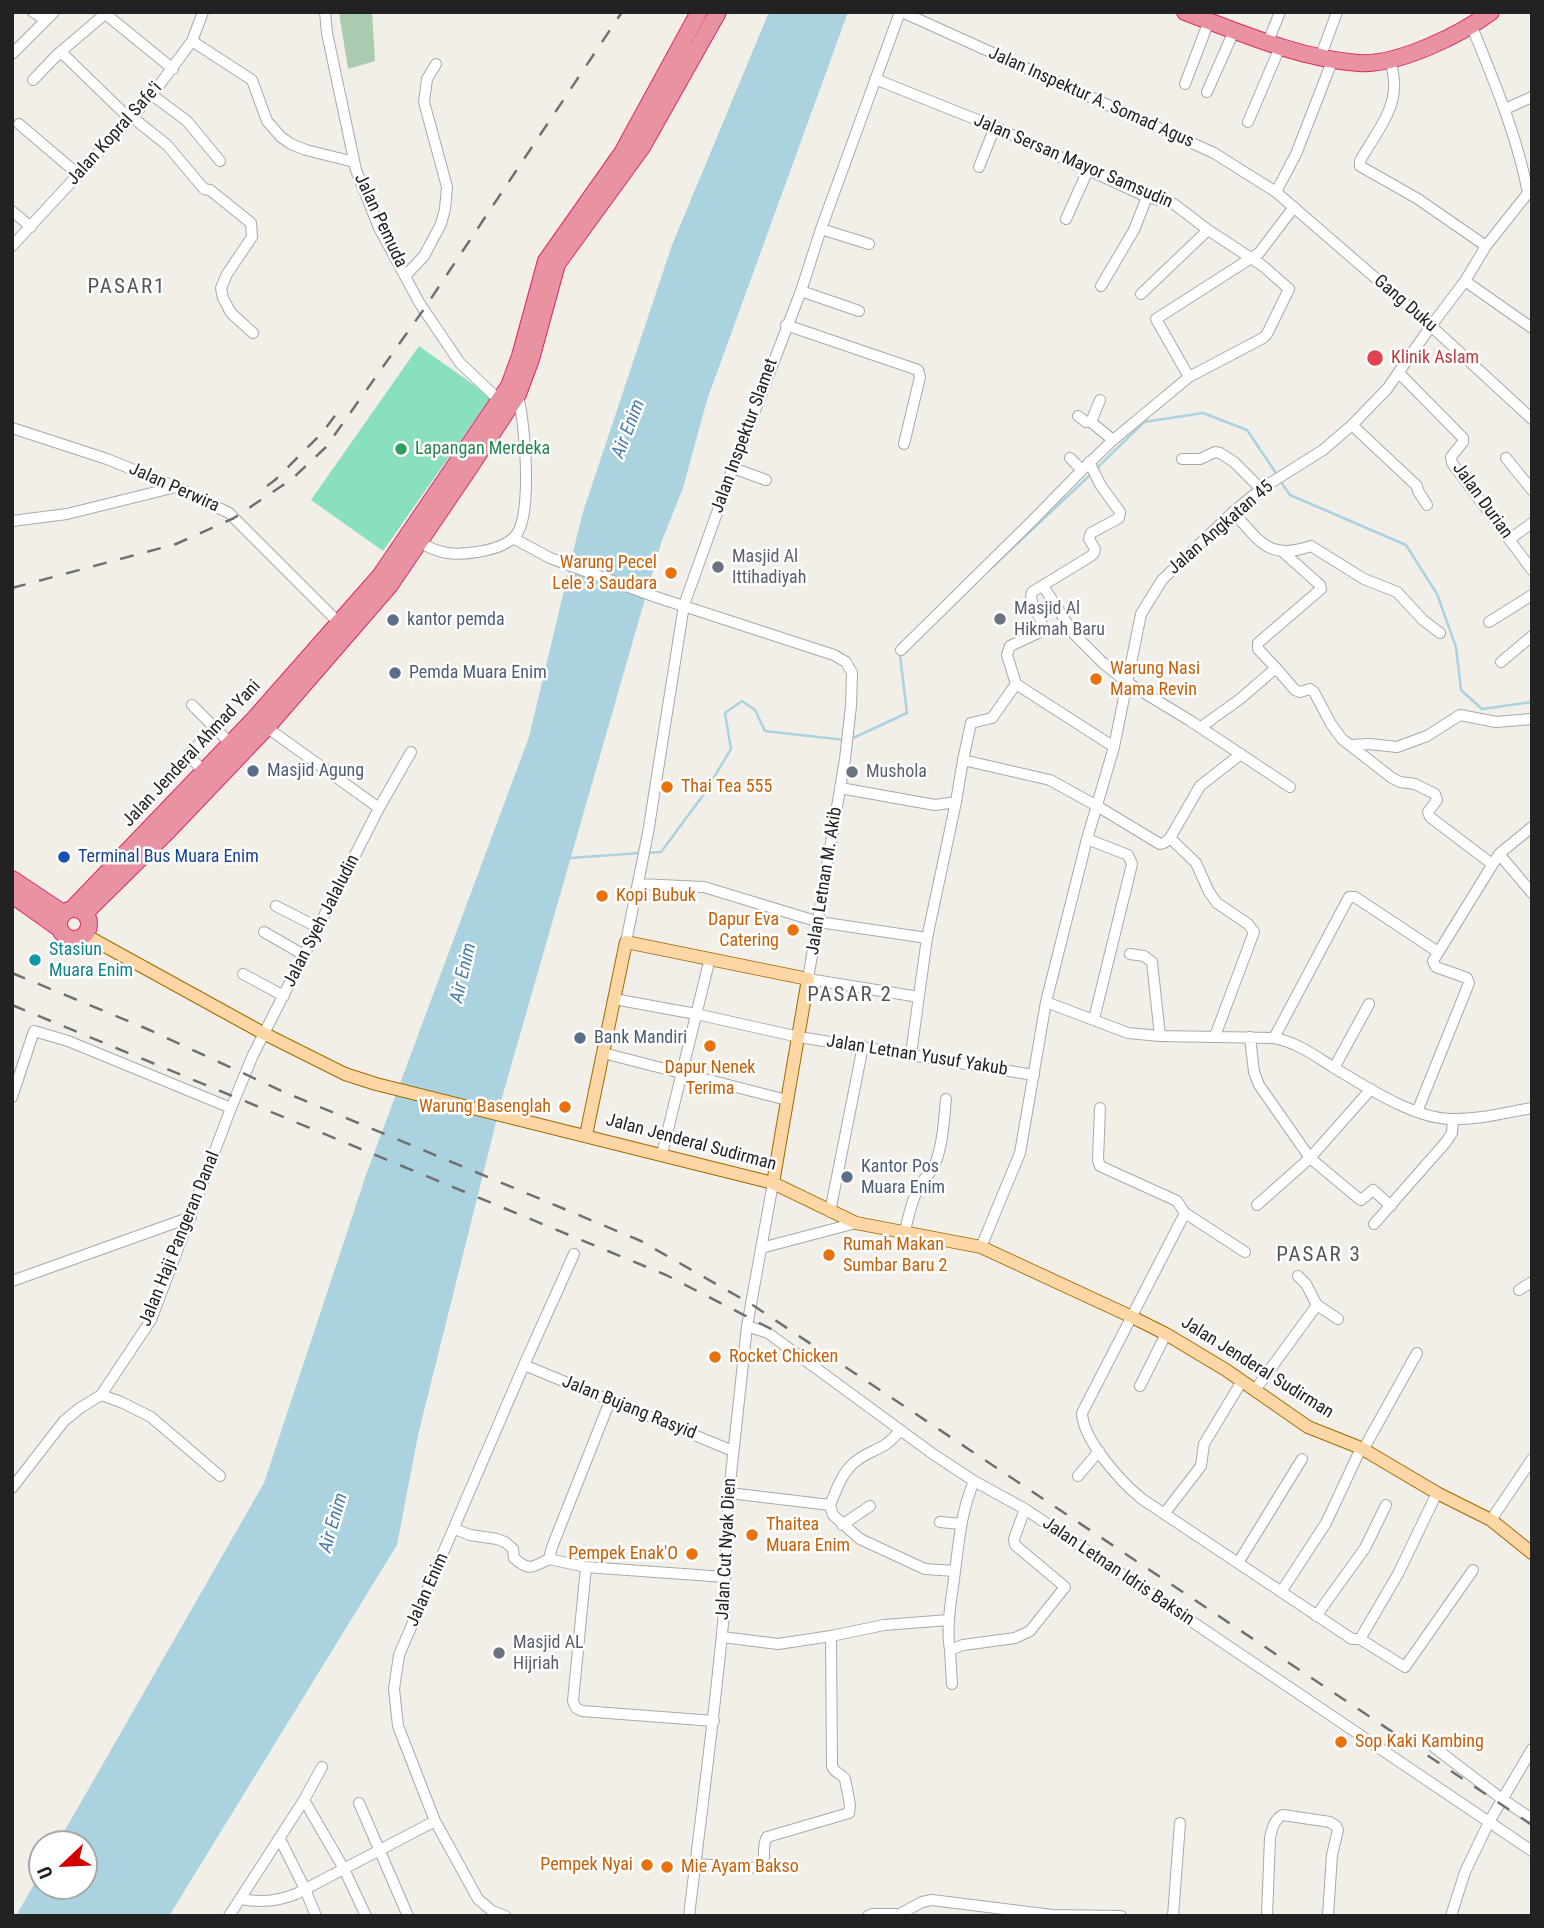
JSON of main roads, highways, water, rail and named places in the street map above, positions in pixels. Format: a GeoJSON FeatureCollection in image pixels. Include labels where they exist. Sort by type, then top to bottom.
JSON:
{"type":"FeatureCollection","features":[{"type":"Feature","properties":{"kind":"highway"},"geometry":{"type":"LineString","coordinates":[[413,538],[499,400],[513,390],[546,261],[622,153],[699,12]]}},
{"type":"Feature","properties":{"kind":"highway"},"geometry":{"type":"LineString","coordinates":[[413,538],[466,473],[531,359],[558,264],[642,147],[718,12]]}},
{"type":"Feature","properties":{"kind":"highway"},"geometry":{"type":"LineString","coordinates":[[1185,12],[1214,19],[1234,31],[1274,44],[1327,59],[1360,63],[1391,60],[1472,27],[1491,12]]}},
{"type":"Feature","properties":{"kind":"highway","name":"Jalan Jenderal Ahmad Yani"},"geometry":{"type":"LineString","coordinates":[[70,916],[169,830],[343,627],[390,585],[413,538]]}},
{"type":"Feature","properties":{"kind":"highway","name":"Jalan Jenderal Ahmad Yani"},"geometry":{"type":"LineString","coordinates":[[70,916],[202,771],[230,743],[261,723]]}},
{"type":"Feature","properties":{"kind":"highway"},"geometry":{"type":"LineString","coordinates":[[12,878],[70,916]]}},
{"type":"Feature","properties":{"kind":"highway"},"geometry":{"type":"LineString","coordinates":[[12,895],[89,920],[85,935],[76,939],[66,937],[70,916]]}},
{"type":"Feature","properties":{"kind":"main road","name":"Jalan Jenderal Sudirman"},"geometry":{"type":"LineString","coordinates":[[85,935],[263,1033],[345,1074],[773,1183],[856,1223],[981,1247],[1166,1335],[1226,1370],[1308,1427],[1362,1449],[1437,1493],[1491,1520],[1532,1552]]}},
{"type":"Feature","properties":{"kind":"main road"},"geometry":{"type":"LineString","coordinates":[[586,1135],[626,942],[808,979],[773,1183]]}},
{"type":"Feature","properties":{"kind":"water","name":"Air Enim"},"geometry":{"type":"Polygon","coordinates":[[[769,12],[848,12],[707,400],[683,488],[661,543],[503,1094],[418,1435],[397,1545],[169,1916],[16,1916],[28,1895],[28,1900],[98,1900],[98,1830],[65,1830],[264,1483],[367,1172],[529,737],[582,515],[672,245],[769,12]]]}},
{"type":"Feature","properties":{"kind":"waterway"},"geometry":{"type":"LineString","coordinates":[[1097,468],[1144,422],[1203,413],[1247,430],[1278,476]]}},
{"type":"Feature","properties":{"kind":"waterway"},"geometry":{"type":"LineString","coordinates":[[988,571],[1090,475]]}},
{"type":"Feature","properties":{"kind":"waterway"},"geometry":{"type":"LineString","coordinates":[[1281,482],[1290,495],[1406,545],[1437,594],[1456,647],[1461,690],[1482,709],[1532,702]]}},
{"type":"Feature","properties":{"kind":"waterway"},"geometry":{"type":"LineString","coordinates":[[851,739],[907,713],[900,655],[902,653]]}},
{"type":"Feature","properties":{"kind":"waterway"},"geometry":{"type":"LineString","coordinates":[[647,853],[661,852],[704,794],[731,749],[725,713],[742,701],[755,710],[765,731],[845,740]]}},
{"type":"Feature","properties":{"kind":"waterway"},"geometry":{"type":"LineString","coordinates":[[570,858],[640,853]]}},
{"type":"Feature","properties":{"kind":"railway"},"geometry":{"type":"LineString","coordinates":[[12,588],[176,544],[234,518],[292,479],[326,447],[424,309],[622,12]]}},
{"type":"Feature","properties":{"kind":"railway"},"geometry":{"type":"LineString","coordinates":[[267,486],[322,433],[343,405]]}},
{"type":"Feature","properties":{"kind":"railway"},"geometry":{"type":"LineString","coordinates":[[12,973],[145,1028],[284,1092],[641,1241],[751,1304],[1532,1825]]}},
{"type":"Feature","properties":{"kind":"railway"},"geometry":{"type":"LineString","coordinates":[[12,1005],[666,1275],[773,1330]]}},
{"type":"Feature","properties":{"kind":"place","name":"Klinik Aslam"},"geometry":{"type":"Point","coordinates":[1375,358]}},
{"type":"Feature","properties":{"kind":"place","name":"Lapangan Merdeka"},"geometry":{"type":"Point","coordinates":[401,449]}},
{"type":"Feature","properties":{"kind":"place","name":"Masjid Al Ittihadiyah"},"geometry":{"type":"Point","coordinates":[718,567]}},
{"type":"Feature","properties":{"kind":"place","name":"Warung Pecel Lele 3 Saudara"},"geometry":{"type":"Point","coordinates":[671,573]}},
{"type":"Feature","properties":{"kind":"place","name":"Masjid Al Hikmah Baru"},"geometry":{"type":"Point","coordinates":[1000,619]}},
{"type":"Feature","properties":{"kind":"place","name":"kantor pemda"},"geometry":{"type":"Point","coordinates":[393,620]}},
{"type":"Feature","properties":{"kind":"place","name":"Pemda Muara Enim"},"geometry":{"type":"Point","coordinates":[395,673]}},
{"type":"Feature","properties":{"kind":"place","name":"Warung Nasi Mama Revin"},"geometry":{"type":"Point","coordinates":[1096,679]}},
{"type":"Feature","properties":{"kind":"place","name":"Masjid Agung"},"geometry":{"type":"Point","coordinates":[253,771]}},
{"type":"Feature","properties":{"kind":"place","name":"Mushola"},"geometry":{"type":"Point","coordinates":[852,772]}},
{"type":"Feature","properties":{"kind":"place","name":"Thai Tea 555"},"geometry":{"type":"Point","coordinates":[667,787]}},
{"type":"Feature","properties":{"kind":"place","name":"Terminal Bus Muara Enim"},"geometry":{"type":"Point","coordinates":[64,857]}},
{"type":"Feature","properties":{"kind":"place","name":"Kopi Bubuk"},"geometry":{"type":"Point","coordinates":[602,896]}},
{"type":"Feature","properties":{"kind":"place","name":"Dapur Eva Catering"},"geometry":{"type":"Point","coordinates":[793,930]}},
{"type":"Feature","properties":{"kind":"place","name":"Stasiun Muara Enim"},"geometry":{"type":"Point","coordinates":[35,960]}},
{"type":"Feature","properties":{"kind":"place","name":"Bank Mandiri"},"geometry":{"type":"Point","coordinates":[580,1038]}},
{"type":"Feature","properties":{"kind":"place","name":"Dapur Nenek Terima"},"geometry":{"type":"Point","coordinates":[710,1046]}},
{"type":"Feature","properties":{"kind":"place","name":"Warung Basenglah"},"geometry":{"type":"Point","coordinates":[565,1107]}},
{"type":"Feature","properties":{"kind":"place","name":"Kantor Pos Muara Enim"},"geometry":{"type":"Point","coordinates":[847,1177]}},
{"type":"Feature","properties":{"kind":"place","name":"Rumah Makan Sumbar Baru 2"},"geometry":{"type":"Point","coordinates":[829,1255]}},
{"type":"Feature","properties":{"kind":"place","name":"Rocket Chicken"},"geometry":{"type":"Point","coordinates":[715,1357]}},
{"type":"Feature","properties":{"kind":"place","name":"Thaitea Muara Enim"},"geometry":{"type":"Point","coordinates":[752,1535]}},
{"type":"Feature","properties":{"kind":"place","name":"Pempek Enak'O"},"geometry":{"type":"Point","coordinates":[692,1554]}},
{"type":"Feature","properties":{"kind":"place","name":"Masjid AL Hijriah"},"geometry":{"type":"Point","coordinates":[499,1653]}},
{"type":"Feature","properties":{"kind":"place","name":"Sop Kaki Kambing"},"geometry":{"type":"Point","coordinates":[1341,1742]}},
{"type":"Feature","properties":{"kind":"place","name":"Pempek Nyai"},"geometry":{"type":"Point","coordinates":[647,1865]}},
{"type":"Feature","properties":{"kind":"place","name":"Mie Ayam Bakso"},"geometry":{"type":"Point","coordinates":[667,1867]}},
{"type":"Feature","properties":{"kind":"district","name":"PASAR1"},"geometry":{"type":"Point","coordinates":[127,288]}},
{"type":"Feature","properties":{"kind":"district","name":"PASAR 2"},"geometry":{"type":"Point","coordinates":[850,996]}},
{"type":"Feature","properties":{"kind":"district","name":"PASAR 3"},"geometry":{"type":"Point","coordinates":[1319,1256]}}]}
